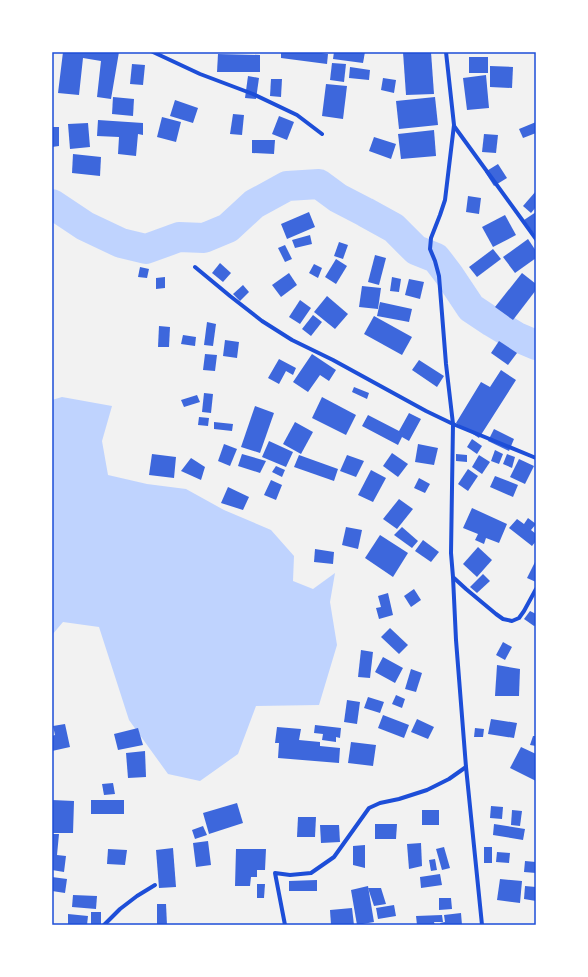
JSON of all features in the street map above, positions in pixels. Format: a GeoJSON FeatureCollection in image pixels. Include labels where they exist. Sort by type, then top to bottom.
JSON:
{"type":"FeatureCollection","features":[{"type":"Feature","properties":{"kind":"street"},"geometry":{"type":"LineString","coordinates":[[153,52],[200,74],[253,94],[297,116],[322,134]]}},
{"type":"Feature","properties":{"kind":"street"},"geometry":{"type":"LineString","coordinates":[[446,52],[454,125],[445,200],[431,238],[430,249],[439,276],[446,364],[453,424],[451,553],[454,577],[456,640],[466,767],[482,925]]}},
{"type":"Feature","properties":{"kind":"street"},"geometry":{"type":"LineString","coordinates":[[454,125],[536,239]]}},
{"type":"Feature","properties":{"kind":"street"},"geometry":{"type":"LineString","coordinates":[[195,266],[262,321],[292,340],[333,360],[426,412],[536,458]]}},
{"type":"Feature","properties":{"kind":"street"},"geometry":{"type":"LineString","coordinates":[[454,577],[496,614],[503,619],[512,621],[520,618],[536,589]]}},
{"type":"Feature","properties":{"kind":"street"},"geometry":{"type":"LineString","coordinates":[[285,925],[275,873],[290,875],[311,873],[334,857],[369,808],[380,803],[399,799],[427,790],[449,779],[466,767]]}},
{"type":"Feature","properties":{"kind":"street"},"geometry":{"type":"LineString","coordinates":[[104,925],[120,909],[137,896],[155,886]]}},
{"type":"Feature","properties":{"kind":"water"},"geometry":{"type":"Polygon","coordinates":[[[62,397],[112,406],[102,441],[108,475],[147,484],[186,489],[224,510],[271,530],[294,556],[293,581],[313,589],[335,573],[330,602],[337,645],[319,705],[256,706],[238,754],[200,781],[168,774],[129,720],[99,627],[63,622],[52,635],[52,400],[62,397]]]}},
{"type":"Feature","properties":{"kind":"building"},"geometry":{"type":"Polygon","coordinates":[[[63,52],[119,52],[111,99],[97,97],[101,61],[83,58],[79,95],[58,93],[63,52]]]}},
{"type":"Feature","properties":{"kind":"building"},"geometry":{"type":"Polygon","coordinates":[[[281,52],[315,52],[328,54],[327,64],[281,58],[281,52]]]}},
{"type":"Feature","properties":{"kind":"building"},"geometry":{"type":"Polygon","coordinates":[[[334,52],[365,52],[363,63],[333,59],[334,52]]]}},
{"type":"Feature","properties":{"kind":"building"},"geometry":{"type":"Polygon","coordinates":[[[403,52],[431,52],[434,94],[406,95],[403,52]]]}},
{"type":"Feature","properties":{"kind":"building"},"geometry":{"type":"Polygon","coordinates":[[[218,54],[260,55],[260,72],[217,72],[218,54]]]}},
{"type":"Feature","properties":{"kind":"building"},"geometry":{"type":"Polygon","coordinates":[[[469,57],[488,57],[488,73],[469,73],[469,57]]]}},
{"type":"Feature","properties":{"kind":"building"},"geometry":{"type":"Polygon","coordinates":[[[332,63],[346,64],[344,82],[330,80],[332,63]]]}},
{"type":"Feature","properties":{"kind":"building"},"geometry":{"type":"Polygon","coordinates":[[[132,64],[145,65],[143,85],[130,84],[132,64]]]}},
{"type":"Feature","properties":{"kind":"building"},"geometry":{"type":"Polygon","coordinates":[[[490,66],[513,67],[512,88],[490,87],[490,66]]]}},
{"type":"Feature","properties":{"kind":"building"},"geometry":{"type":"Polygon","coordinates":[[[350,67],[370,70],[369,80],[349,78],[350,67]]]}},
{"type":"Feature","properties":{"kind":"building"},"geometry":{"type":"Polygon","coordinates":[[[486,75],[489,108],[467,110],[463,78],[486,75]]]}},
{"type":"Feature","properties":{"kind":"building"},"geometry":{"type":"Polygon","coordinates":[[[248,76],[259,78],[256,99],[245,98],[248,76]]]}},
{"type":"Feature","properties":{"kind":"building"},"geometry":{"type":"Polygon","coordinates":[[[383,78],[396,80],[394,93],[381,90],[383,78]]]}},
{"type":"Feature","properties":{"kind":"building"},"geometry":{"type":"Polygon","coordinates":[[[271,79],[282,79],[281,97],[270,96],[271,79]]]}},
{"type":"Feature","properties":{"kind":"building"},"geometry":{"type":"Polygon","coordinates":[[[326,84],[347,86],[343,119],[322,116],[326,84]]]}},
{"type":"Feature","properties":{"kind":"building"},"geometry":{"type":"Polygon","coordinates":[[[113,97],[134,99],[133,116],[112,114],[113,97]]]}},
{"type":"Feature","properties":{"kind":"building"},"geometry":{"type":"Polygon","coordinates":[[[435,97],[438,125],[399,129],[396,101],[435,97]]]}},
{"type":"Feature","properties":{"kind":"building"},"geometry":{"type":"Polygon","coordinates":[[[175,100],[198,108],[193,123],[170,116],[175,100]]]}},
{"type":"Feature","properties":{"kind":"building"},"geometry":{"type":"Polygon","coordinates":[[[233,114],[244,115],[242,135],[230,134],[233,114]]]}},
{"type":"Feature","properties":{"kind":"building"},"geometry":{"type":"Polygon","coordinates":[[[279,116],[294,122],[287,140],[272,134],[279,116]]]}},
{"type":"Feature","properties":{"kind":"building"},"geometry":{"type":"Polygon","coordinates":[[[162,117],[181,122],[176,142],[157,137],[162,117]]]}},
{"type":"Feature","properties":{"kind":"building"},"geometry":{"type":"Polygon","coordinates":[[[98,120],[143,123],[143,135],[138,134],[136,156],[118,154],[119,137],[97,136],[98,120]]]}},
{"type":"Feature","properties":{"kind":"building"},"geometry":{"type":"Polygon","coordinates":[[[536,122],[536,133],[523,138],[519,129],[536,122]]]}},
{"type":"Feature","properties":{"kind":"building"},"geometry":{"type":"Polygon","coordinates":[[[88,123],[90,147],[70,149],[68,124],[88,123]]]}},
{"type":"Feature","properties":{"kind":"building"},"geometry":{"type":"Polygon","coordinates":[[[52,127],[59,127],[59,146],[52,147],[52,127]]]}},
{"type":"Feature","properties":{"kind":"building"},"geometry":{"type":"Polygon","coordinates":[[[434,130],[436,156],[401,159],[398,134],[434,130]]]}},
{"type":"Feature","properties":{"kind":"building"},"geometry":{"type":"Polygon","coordinates":[[[484,134],[498,135],[496,153],[482,152],[484,134]]]}},
{"type":"Feature","properties":{"kind":"building"},"geometry":{"type":"Polygon","coordinates":[[[374,137],[396,144],[391,159],[369,151],[374,137]]]}},
{"type":"Feature","properties":{"kind":"building"},"geometry":{"type":"Polygon","coordinates":[[[252,140],[275,140],[274,154],[252,153],[252,140]]]}},
{"type":"Feature","properties":{"kind":"building"},"geometry":{"type":"Polygon","coordinates":[[[73,154],[101,157],[100,176],[72,173],[73,154]]]}},
{"type":"Feature","properties":{"kind":"building"},"geometry":{"type":"Polygon","coordinates":[[[498,164],[507,178],[494,186],[485,172],[498,164]]]}},
{"type":"Feature","properties":{"kind":"building"},"geometry":{"type":"Polygon","coordinates":[[[536,191],[536,207],[531,213],[523,206],[536,191]]]}},
{"type":"Feature","properties":{"kind":"building"},"geometry":{"type":"Polygon","coordinates":[[[468,196],[481,198],[479,214],[466,212],[468,196]]]}},
{"type":"Feature","properties":{"kind":"building"},"geometry":{"type":"Polygon","coordinates":[[[309,212],[315,227],[287,239],[281,224],[309,212]]]}},
{"type":"Feature","properties":{"kind":"building"},"geometry":{"type":"Polygon","coordinates":[[[536,212],[536,236],[524,220],[536,212]]]}},
{"type":"Feature","properties":{"kind":"building"},"geometry":{"type":"Polygon","coordinates":[[[505,215],[516,235],[493,247],[482,227],[505,215]]]}},
{"type":"Feature","properties":{"kind":"building"},"geometry":{"type":"Polygon","coordinates":[[[310,235],[312,244],[295,248],[292,240],[310,235]]]}},
{"type":"Feature","properties":{"kind":"building"},"geometry":{"type":"Polygon","coordinates":[[[528,239],[536,251],[536,258],[515,273],[503,257],[528,239]]]}},
{"type":"Feature","properties":{"kind":"building"},"geometry":{"type":"Polygon","coordinates":[[[339,242],[348,245],[343,259],[334,256],[339,242]]]}},
{"type":"Feature","properties":{"kind":"building"},"geometry":{"type":"Polygon","coordinates":[[[285,245],[292,259],[285,262],[278,248],[285,245]]]}},
{"type":"Feature","properties":{"kind":"building"},"geometry":{"type":"Polygon","coordinates":[[[493,249],[501,259],[477,277],[469,267],[493,249]]]}},
{"type":"Feature","properties":{"kind":"building"},"geometry":{"type":"Polygon","coordinates":[[[375,255],[386,258],[379,285],[368,282],[375,255]]]}},
{"type":"Feature","properties":{"kind":"building"},"geometry":{"type":"Polygon","coordinates":[[[336,259],[347,266],[336,284],[325,277],[336,259]]]}},
{"type":"Feature","properties":{"kind":"building"},"geometry":{"type":"Polygon","coordinates":[[[220,263],[231,273],[223,282],[212,273],[220,263]]]}},
{"type":"Feature","properties":{"kind":"building"},"geometry":{"type":"Polygon","coordinates":[[[314,264],[322,268],[318,278],[309,273],[314,264]]]}},
{"type":"Feature","properties":{"kind":"building"},"geometry":{"type":"Polygon","coordinates":[[[140,267],[149,269],[147,278],[138,277],[140,267]]]}},
{"type":"Feature","properties":{"kind":"building"},"geometry":{"type":"Polygon","coordinates":[[[289,273],[297,285],[281,297],[272,285],[289,273]]]}},
{"type":"Feature","properties":{"kind":"building"},"geometry":{"type":"Polygon","coordinates":[[[522,273],[536,284],[536,290],[513,320],[495,307],[522,273]]]}},
{"type":"Feature","properties":{"kind":"building"},"geometry":{"type":"Polygon","coordinates":[[[165,277],[165,288],[156,289],[156,278],[165,277]]]}},
{"type":"Feature","properties":{"kind":"building"},"geometry":{"type":"Polygon","coordinates":[[[392,277],[401,279],[399,292],[390,291],[392,277]]]}},
{"type":"Feature","properties":{"kind":"building"},"geometry":{"type":"Polygon","coordinates":[[[409,279],[424,282],[420,299],[405,295],[409,279]]]}},
{"type":"Feature","properties":{"kind":"building"},"geometry":{"type":"Polygon","coordinates":[[[243,285],[249,292],[240,301],[233,294],[243,285]]]}},
{"type":"Feature","properties":{"kind":"building"},"geometry":{"type":"Polygon","coordinates":[[[362,286],[381,288],[378,309],[359,307],[362,286]]]}},
{"type":"Feature","properties":{"kind":"building"},"geometry":{"type":"Polygon","coordinates":[[[327,296],[348,314],[335,329],[314,312],[327,296]]]}},
{"type":"Feature","properties":{"kind":"building"},"geometry":{"type":"Polygon","coordinates":[[[300,300],[311,308],[300,324],[289,317],[300,300]]]}},
{"type":"Feature","properties":{"kind":"building"},"geometry":{"type":"Polygon","coordinates":[[[380,302],[412,309],[409,322],[377,316],[380,302]]]}},
{"type":"Feature","properties":{"kind":"building"},"geometry":{"type":"Polygon","coordinates":[[[313,315],[322,322],[311,336],[302,329],[313,315]]]}},
{"type":"Feature","properties":{"kind":"building"},"geometry":{"type":"Polygon","coordinates":[[[374,316],[412,337],[402,355],[364,334],[374,316]]]}},
{"type":"Feature","properties":{"kind":"building"},"geometry":{"type":"Polygon","coordinates":[[[207,322],[216,324],[213,346],[204,345],[207,322]]]}},
{"type":"Feature","properties":{"kind":"building"},"geometry":{"type":"Polygon","coordinates":[[[159,326],[170,327],[169,347],[158,347],[159,326]]]}},
{"type":"Feature","properties":{"kind":"building"},"geometry":{"type":"Polygon","coordinates":[[[183,335],[196,337],[195,346],[181,344],[183,335]]]}},
{"type":"Feature","properties":{"kind":"building"},"geometry":{"type":"Polygon","coordinates":[[[225,340],[239,342],[237,358],[223,356],[225,340]]]}},
{"type":"Feature","properties":{"kind":"building"},"geometry":{"type":"Polygon","coordinates":[[[499,341],[517,353],[508,365],[491,353],[499,341]]]}},
{"type":"Feature","properties":{"kind":"building"},"geometry":{"type":"Polygon","coordinates":[[[205,354],[217,355],[215,371],[203,370],[205,354]]]}},
{"type":"Feature","properties":{"kind":"building"},"geometry":{"type":"Polygon","coordinates":[[[312,354],[336,370],[329,381],[320,375],[308,392],[293,382],[312,354]]]}},
{"type":"Feature","properties":{"kind":"building"},"geometry":{"type":"Polygon","coordinates":[[[279,359],[296,368],[293,375],[286,371],[279,384],[268,378],[279,359]]]}},
{"type":"Feature","properties":{"kind":"building"},"geometry":{"type":"Polygon","coordinates":[[[419,360],[444,376],[437,387],[412,370],[419,360]]]}},
{"type":"Feature","properties":{"kind":"building"},"geometry":{"type":"Polygon","coordinates":[[[501,370],[516,380],[479,438],[456,423],[481,382],[490,387],[501,370]]]}},
{"type":"Feature","properties":{"kind":"building"},"geometry":{"type":"Polygon","coordinates":[[[354,387],[369,393],[367,399],[352,392],[354,387]]]}},
{"type":"Feature","properties":{"kind":"building"},"geometry":{"type":"Polygon","coordinates":[[[204,393],[213,394],[211,413],[202,412],[204,393]]]}},
{"type":"Feature","properties":{"kind":"building"},"geometry":{"type":"Polygon","coordinates":[[[197,395],[200,402],[184,407],[181,400],[197,395]]]}},
{"type":"Feature","properties":{"kind":"building"},"geometry":{"type":"Polygon","coordinates":[[[322,397],[356,415],[346,435],[312,418],[322,397]]]}},
{"type":"Feature","properties":{"kind":"building"},"geometry":{"type":"Polygon","coordinates":[[[255,406],[274,413],[260,453],[241,447],[255,406]]]}},
{"type":"Feature","properties":{"kind":"building"},"geometry":{"type":"Polygon","coordinates":[[[409,413],[421,419],[409,441],[402,437],[398,445],[362,426],[368,415],[399,431],[409,413]]]}},
{"type":"Feature","properties":{"kind":"building"},"geometry":{"type":"Polygon","coordinates":[[[199,417],[209,418],[208,426],[198,425],[199,417]]]}},
{"type":"Feature","properties":{"kind":"building"},"geometry":{"type":"Polygon","coordinates":[[[214,422],[233,424],[232,431],[214,429],[214,422]]]}},
{"type":"Feature","properties":{"kind":"building"},"geometry":{"type":"Polygon","coordinates":[[[295,422],[313,432],[301,454],[283,444],[295,422]]]}},
{"type":"Feature","properties":{"kind":"building"},"geometry":{"type":"Polygon","coordinates":[[[494,429],[514,439],[509,451],[488,441],[494,429]]]}},
{"type":"Feature","properties":{"kind":"building"},"geometry":{"type":"Polygon","coordinates":[[[472,439],[482,446],[477,454],[467,447],[472,439]]]}},
{"type":"Feature","properties":{"kind":"building"},"geometry":{"type":"Polygon","coordinates":[[[269,441],[293,452],[286,467],[262,457],[269,441]]]}},
{"type":"Feature","properties":{"kind":"building"},"geometry":{"type":"Polygon","coordinates":[[[224,444],[237,449],[230,466],[218,461],[224,444]]]}},
{"type":"Feature","properties":{"kind":"building"},"geometry":{"type":"Polygon","coordinates":[[[418,444],[438,448],[434,465],[415,462],[418,444]]]}},
{"type":"Feature","properties":{"kind":"building"},"geometry":{"type":"Polygon","coordinates":[[[495,450],[503,454],[499,464],[491,461],[495,450]]]}},
{"type":"Feature","properties":{"kind":"building"},"geometry":{"type":"Polygon","coordinates":[[[392,453],[408,464],[398,477],[383,466],[392,453]]]}},
{"type":"Feature","properties":{"kind":"building"},"geometry":{"type":"Polygon","coordinates":[[[152,454],[176,457],[174,478],[149,475],[152,454]]]}},
{"type":"Feature","properties":{"kind":"building"},"geometry":{"type":"Polygon","coordinates":[[[242,454],[266,461],[260,473],[238,466],[242,454]]]}},
{"type":"Feature","properties":{"kind":"building"},"geometry":{"type":"Polygon","coordinates":[[[456,454],[467,455],[467,462],[456,461],[456,454]]]}},
{"type":"Feature","properties":{"kind":"building"},"geometry":{"type":"Polygon","coordinates":[[[507,454],[515,457],[512,468],[503,464],[507,454]]]}},
{"type":"Feature","properties":{"kind":"building"},"geometry":{"type":"Polygon","coordinates":[[[299,455],[338,469],[334,481],[294,467],[299,455]]]}},
{"type":"Feature","properties":{"kind":"building"},"geometry":{"type":"Polygon","coordinates":[[[347,455],[364,461],[356,477],[340,471],[347,455]]]}},
{"type":"Feature","properties":{"kind":"building"},"geometry":{"type":"Polygon","coordinates":[[[479,455],[490,462],[482,474],[472,467],[479,455]]]}},
{"type":"Feature","properties":{"kind":"building"},"geometry":{"type":"Polygon","coordinates":[[[191,458],[205,467],[201,480],[181,471],[191,458]]]}},
{"type":"Feature","properties":{"kind":"building"},"geometry":{"type":"Polygon","coordinates":[[[519,459],[534,466],[525,484],[510,477],[519,459]]]}},
{"type":"Feature","properties":{"kind":"building"},"geometry":{"type":"Polygon","coordinates":[[[276,466],[285,470],[282,477],[272,472],[276,466]]]}},
{"type":"Feature","properties":{"kind":"building"},"geometry":{"type":"Polygon","coordinates":[[[468,469],[478,476],[468,491],[458,484],[468,469]]]}},
{"type":"Feature","properties":{"kind":"building"},"geometry":{"type":"Polygon","coordinates":[[[371,470],[386,478],[373,502],[358,495],[371,470]]]}},
{"type":"Feature","properties":{"kind":"building"},"geometry":{"type":"Polygon","coordinates":[[[495,476],[518,485],[513,497],[490,487],[495,476]]]}},
{"type":"Feature","properties":{"kind":"building"},"geometry":{"type":"Polygon","coordinates":[[[419,478],[430,484],[425,493],[414,488],[419,478]]]}},
{"type":"Feature","properties":{"kind":"building"},"geometry":{"type":"Polygon","coordinates":[[[271,480],[282,485],[276,500],[264,495],[271,480]]]}},
{"type":"Feature","properties":{"kind":"building"},"geometry":{"type":"Polygon","coordinates":[[[228,487],[249,497],[243,510],[221,503],[228,487]]]}},
{"type":"Feature","properties":{"kind":"building"},"geometry":{"type":"Polygon","coordinates":[[[399,499],[413,509],[397,529],[383,519],[399,499]]]}},
{"type":"Feature","properties":{"kind":"building"},"geometry":{"type":"Polygon","coordinates":[[[472,508],[507,524],[499,543],[486,538],[484,544],[475,540],[478,534],[463,528],[472,508]]]}},
{"type":"Feature","properties":{"kind":"building"},"geometry":{"type":"Polygon","coordinates":[[[528,518],[536,524],[531,530],[536,534],[536,541],[532,546],[509,528],[517,519],[524,524],[528,518]]]}},
{"type":"Feature","properties":{"kind":"building"},"geometry":{"type":"Polygon","coordinates":[[[346,527],[362,530],[358,549],[342,545],[346,527]]]}},
{"type":"Feature","properties":{"kind":"building"},"geometry":{"type":"Polygon","coordinates":[[[402,527],[418,541],[412,548],[394,535],[402,527]]]}},
{"type":"Feature","properties":{"kind":"building"},"geometry":{"type":"Polygon","coordinates":[[[380,535],[408,553],[393,577],[365,558],[380,535]]]}},
{"type":"Feature","properties":{"kind":"building"},"geometry":{"type":"Polygon","coordinates":[[[423,540],[439,552],[431,562],[415,551],[423,540]]]}},
{"type":"Feature","properties":{"kind":"building"},"geometry":{"type":"Polygon","coordinates":[[[478,547],[492,560],[477,577],[463,564],[478,547]]]}},
{"type":"Feature","properties":{"kind":"building"},"geometry":{"type":"Polygon","coordinates":[[[315,549],[334,552],[333,564],[314,562],[315,549]]]}},
{"type":"Feature","properties":{"kind":"building"},"geometry":{"type":"Polygon","coordinates":[[[536,560],[536,582],[527,578],[536,560]]]}},
{"type":"Feature","properties":{"kind":"building"},"geometry":{"type":"Polygon","coordinates":[[[483,574],[490,581],[477,593],[470,587],[483,574]]]}},
{"type":"Feature","properties":{"kind":"building"},"geometry":{"type":"Polygon","coordinates":[[[414,589],[421,600],[411,607],[404,596],[414,589]]]}},
{"type":"Feature","properties":{"kind":"building"},"geometry":{"type":"Polygon","coordinates":[[[388,593],[393,615],[379,619],[376,608],[381,607],[378,596],[388,593]]]}},
{"type":"Feature","properties":{"kind":"building"},"geometry":{"type":"Polygon","coordinates":[[[530,611],[536,614],[536,625],[534,626],[524,619],[530,611]]]}},
{"type":"Feature","properties":{"kind":"building"},"geometry":{"type":"Polygon","coordinates":[[[390,628],[408,645],[399,654],[381,637],[390,628]]]}},
{"type":"Feature","properties":{"kind":"building"},"geometry":{"type":"Polygon","coordinates":[[[503,642],[512,647],[505,660],[496,655],[503,642]]]}},
{"type":"Feature","properties":{"kind":"building"},"geometry":{"type":"Polygon","coordinates":[[[361,650],[373,652],[370,678],[358,677],[361,650]]]}},
{"type":"Feature","properties":{"kind":"building"},"geometry":{"type":"Polygon","coordinates":[[[383,657],[403,668],[395,683],[375,672],[383,657]]]}},
{"type":"Feature","properties":{"kind":"building"},"geometry":{"type":"Polygon","coordinates":[[[497,665],[520,669],[519,696],[495,696],[497,665]]]}},
{"type":"Feature","properties":{"kind":"building"},"geometry":{"type":"Polygon","coordinates":[[[411,669],[422,673],[416,692],[405,689],[411,669]]]}},
{"type":"Feature","properties":{"kind":"building"},"geometry":{"type":"Polygon","coordinates":[[[396,695],[405,699],[402,708],[392,704],[396,695]]]}},
{"type":"Feature","properties":{"kind":"building"},"geometry":{"type":"Polygon","coordinates":[[[368,697],[384,702],[380,713],[364,708],[368,697]]]}},
{"type":"Feature","properties":{"kind":"building"},"geometry":{"type":"Polygon","coordinates":[[[347,700],[360,702],[357,724],[344,722],[347,700]]]}},
{"type":"Feature","properties":{"kind":"building"},"geometry":{"type":"Polygon","coordinates":[[[383,715],[409,725],[404,738],[378,728],[383,715]]]}},
{"type":"Feature","properties":{"kind":"building"},"geometry":{"type":"Polygon","coordinates":[[[417,719],[434,727],[428,739],[411,732],[417,719]]]}},
{"type":"Feature","properties":{"kind":"building"},"geometry":{"type":"Polygon","coordinates":[[[491,719],[517,723],[514,738],[488,734],[491,719]]]}},
{"type":"Feature","properties":{"kind":"building"},"geometry":{"type":"Polygon","coordinates":[[[65,724],[70,747],[52,751],[52,736],[55,735],[53,726],[65,724]]]}},
{"type":"Feature","properties":{"kind":"building"},"geometry":{"type":"Polygon","coordinates":[[[315,725],[341,728],[340,738],[336,737],[336,742],[322,740],[323,734],[314,733],[315,725]]]}},
{"type":"Feature","properties":{"kind":"building"},"geometry":{"type":"Polygon","coordinates":[[[277,727],[301,729],[299,740],[320,742],[320,746],[340,748],[339,763],[278,758],[279,743],[275,743],[277,727]]]}},
{"type":"Feature","properties":{"kind":"building"},"geometry":{"type":"Polygon","coordinates":[[[138,728],[143,745],[118,750],[114,734],[138,728]]]}},
{"type":"Feature","properties":{"kind":"building"},"geometry":{"type":"Polygon","coordinates":[[[475,728],[484,729],[483,737],[474,737],[475,728]]]}},
{"type":"Feature","properties":{"kind":"building"},"geometry":{"type":"Polygon","coordinates":[[[533,736],[536,736],[536,746],[530,745],[533,736]]]}},
{"type":"Feature","properties":{"kind":"building"},"geometry":{"type":"Polygon","coordinates":[[[351,742],[376,745],[373,766],[348,763],[351,742]]]}},
{"type":"Feature","properties":{"kind":"building"},"geometry":{"type":"Polygon","coordinates":[[[521,747],[536,754],[536,781],[510,768],[521,747]]]}},
{"type":"Feature","properties":{"kind":"building"},"geometry":{"type":"Polygon","coordinates":[[[145,751],[146,777],[128,778],[126,753],[145,751]]]}},
{"type":"Feature","properties":{"kind":"building"},"geometry":{"type":"Polygon","coordinates":[[[113,783],[115,794],[104,795],[102,784],[113,783]]]}},
{"type":"Feature","properties":{"kind":"building"},"geometry":{"type":"Polygon","coordinates":[[[52,800],[74,801],[73,833],[52,833],[52,800]]]}},
{"type":"Feature","properties":{"kind":"building"},"geometry":{"type":"Polygon","coordinates":[[[91,800],[124,800],[124,814],[91,814],[91,800]]]}},
{"type":"Feature","properties":{"kind":"building"},"geometry":{"type":"Polygon","coordinates":[[[237,803],[243,823],[209,834],[203,813],[237,803]]]}},
{"type":"Feature","properties":{"kind":"building"},"geometry":{"type":"Polygon","coordinates":[[[491,806],[503,807],[502,819],[490,818],[491,806]]]}},
{"type":"Feature","properties":{"kind":"building"},"geometry":{"type":"Polygon","coordinates":[[[422,810],[439,810],[439,825],[422,825],[422,810]]]}},
{"type":"Feature","properties":{"kind":"building"},"geometry":{"type":"Polygon","coordinates":[[[512,810],[522,811],[520,826],[511,825],[512,810]]]}},
{"type":"Feature","properties":{"kind":"building"},"geometry":{"type":"Polygon","coordinates":[[[298,817],[316,817],[315,837],[297,837],[298,817]]]}},
{"type":"Feature","properties":{"kind":"building"},"geometry":{"type":"Polygon","coordinates":[[[375,824],[397,824],[396,839],[375,839],[375,824]]]}},
{"type":"Feature","properties":{"kind":"building"},"geometry":{"type":"Polygon","coordinates":[[[494,824],[525,829],[523,840],[493,835],[494,824]]]}},
{"type":"Feature","properties":{"kind":"building"},"geometry":{"type":"Polygon","coordinates":[[[320,825],[339,825],[340,842],[321,843],[320,825]]]}},
{"type":"Feature","properties":{"kind":"building"},"geometry":{"type":"Polygon","coordinates":[[[203,826],[207,835],[195,839],[192,830],[203,826]]]}},
{"type":"Feature","properties":{"kind":"building"},"geometry":{"type":"Polygon","coordinates":[[[52,834],[59,834],[57,855],[66,856],[64,872],[52,870],[52,834]]]}},
{"type":"Feature","properties":{"kind":"building"},"geometry":{"type":"Polygon","coordinates":[[[208,841],[211,865],[196,867],[193,843],[208,841]]]}},
{"type":"Feature","properties":{"kind":"building"},"geometry":{"type":"Polygon","coordinates":[[[421,843],[422,866],[409,869],[407,844],[421,843]]]}},
{"type":"Feature","properties":{"kind":"building"},"geometry":{"type":"Polygon","coordinates":[[[365,845],[365,868],[353,865],[353,846],[365,845]]]}},
{"type":"Feature","properties":{"kind":"building"},"geometry":{"type":"Polygon","coordinates":[[[444,847],[450,868],[442,870],[436,849],[444,847]]]}},
{"type":"Feature","properties":{"kind":"building"},"geometry":{"type":"Polygon","coordinates":[[[484,847],[492,847],[492,863],[484,863],[484,847]]]}},
{"type":"Feature","properties":{"kind":"building"},"geometry":{"type":"Polygon","coordinates":[[[173,848],[176,887],[159,888],[156,850],[173,848]]]}},
{"type":"Feature","properties":{"kind":"building"},"geometry":{"type":"Polygon","coordinates":[[[108,849],[127,850],[125,865],[107,864],[108,849]]]}},
{"type":"Feature","properties":{"kind":"building"},"geometry":{"type":"Polygon","coordinates":[[[236,849],[266,849],[265,870],[257,870],[257,877],[251,877],[250,886],[235,886],[236,849]]]}},
{"type":"Feature","properties":{"kind":"building"},"geometry":{"type":"Polygon","coordinates":[[[497,852],[510,853],[509,863],[496,862],[497,852]]]}},
{"type":"Feature","properties":{"kind":"building"},"geometry":{"type":"Polygon","coordinates":[[[435,859],[437,870],[431,871],[429,860],[435,859]]]}},
{"type":"Feature","properties":{"kind":"building"},"geometry":{"type":"Polygon","coordinates":[[[525,861],[536,862],[536,873],[524,872],[525,861]]]}},
{"type":"Feature","properties":{"kind":"building"},"geometry":{"type":"Polygon","coordinates":[[[440,874],[442,885],[421,888],[420,877],[440,874]]]}},
{"type":"Feature","properties":{"kind":"building"},"geometry":{"type":"Polygon","coordinates":[[[52,877],[67,879],[65,893],[52,891],[52,877]]]}},
{"type":"Feature","properties":{"kind":"building"},"geometry":{"type":"Polygon","coordinates":[[[500,879],[522,881],[520,903],[497,900],[500,879]]]}},
{"type":"Feature","properties":{"kind":"building"},"geometry":{"type":"Polygon","coordinates":[[[317,880],[317,891],[289,891],[289,881],[317,880]]]}},
{"type":"Feature","properties":{"kind":"building"},"geometry":{"type":"Polygon","coordinates":[[[257,884],[265,884],[264,898],[257,898],[257,884]]]}},
{"type":"Feature","properties":{"kind":"building"},"geometry":{"type":"Polygon","coordinates":[[[368,886],[374,922],[357,925],[351,890],[368,886]]]}},
{"type":"Feature","properties":{"kind":"building"},"geometry":{"type":"Polygon","coordinates":[[[525,886],[536,887],[536,901],[524,899],[525,886]]]}},
{"type":"Feature","properties":{"kind":"building"},"geometry":{"type":"Polygon","coordinates":[[[368,888],[381,888],[386,904],[374,906],[368,888]]]}},
{"type":"Feature","properties":{"kind":"building"},"geometry":{"type":"Polygon","coordinates":[[[73,895],[97,896],[96,909],[72,907],[73,895]]]}},
{"type":"Feature","properties":{"kind":"building"},"geometry":{"type":"Polygon","coordinates":[[[439,898],[451,898],[452,909],[439,910],[439,898]]]}},
{"type":"Feature","properties":{"kind":"building"},"geometry":{"type":"Polygon","coordinates":[[[157,904],[166,904],[167,925],[157,925],[157,904]]]}},
{"type":"Feature","properties":{"kind":"building"},"geometry":{"type":"Polygon","coordinates":[[[394,905],[396,916],[378,919],[376,908],[394,905]]]}},
{"type":"Feature","properties":{"kind":"building"},"geometry":{"type":"Polygon","coordinates":[[[352,908],[354,925],[331,925],[330,910],[352,908]]]}},
{"type":"Feature","properties":{"kind":"building"},"geometry":{"type":"Polygon","coordinates":[[[91,912],[101,912],[101,925],[91,925],[91,912]]]}},
{"type":"Feature","properties":{"kind":"building"},"geometry":{"type":"Polygon","coordinates":[[[461,913],[462,925],[441,925],[440,923],[445,922],[444,915],[461,913]]]}},
{"type":"Feature","properties":{"kind":"building"},"geometry":{"type":"Polygon","coordinates":[[[68,914],[88,916],[87,925],[68,925],[68,914]]]}},
{"type":"Feature","properties":{"kind":"building"},"geometry":{"type":"Polygon","coordinates":[[[442,915],[443,922],[434,922],[435,925],[417,925],[416,916],[442,915]]]}},
{"type":"Feature","properties":{"kind":"waterway"},"geometry":{"type":"LineString","coordinates":[[52,204],[85,226],[121,243],[146,249],[179,237],[204,238],[228,228],[254,204],[287,186],[319,184],[338,198],[394,228],[416,250],[436,258],[471,308],[517,337],[536,345]]}}]}
